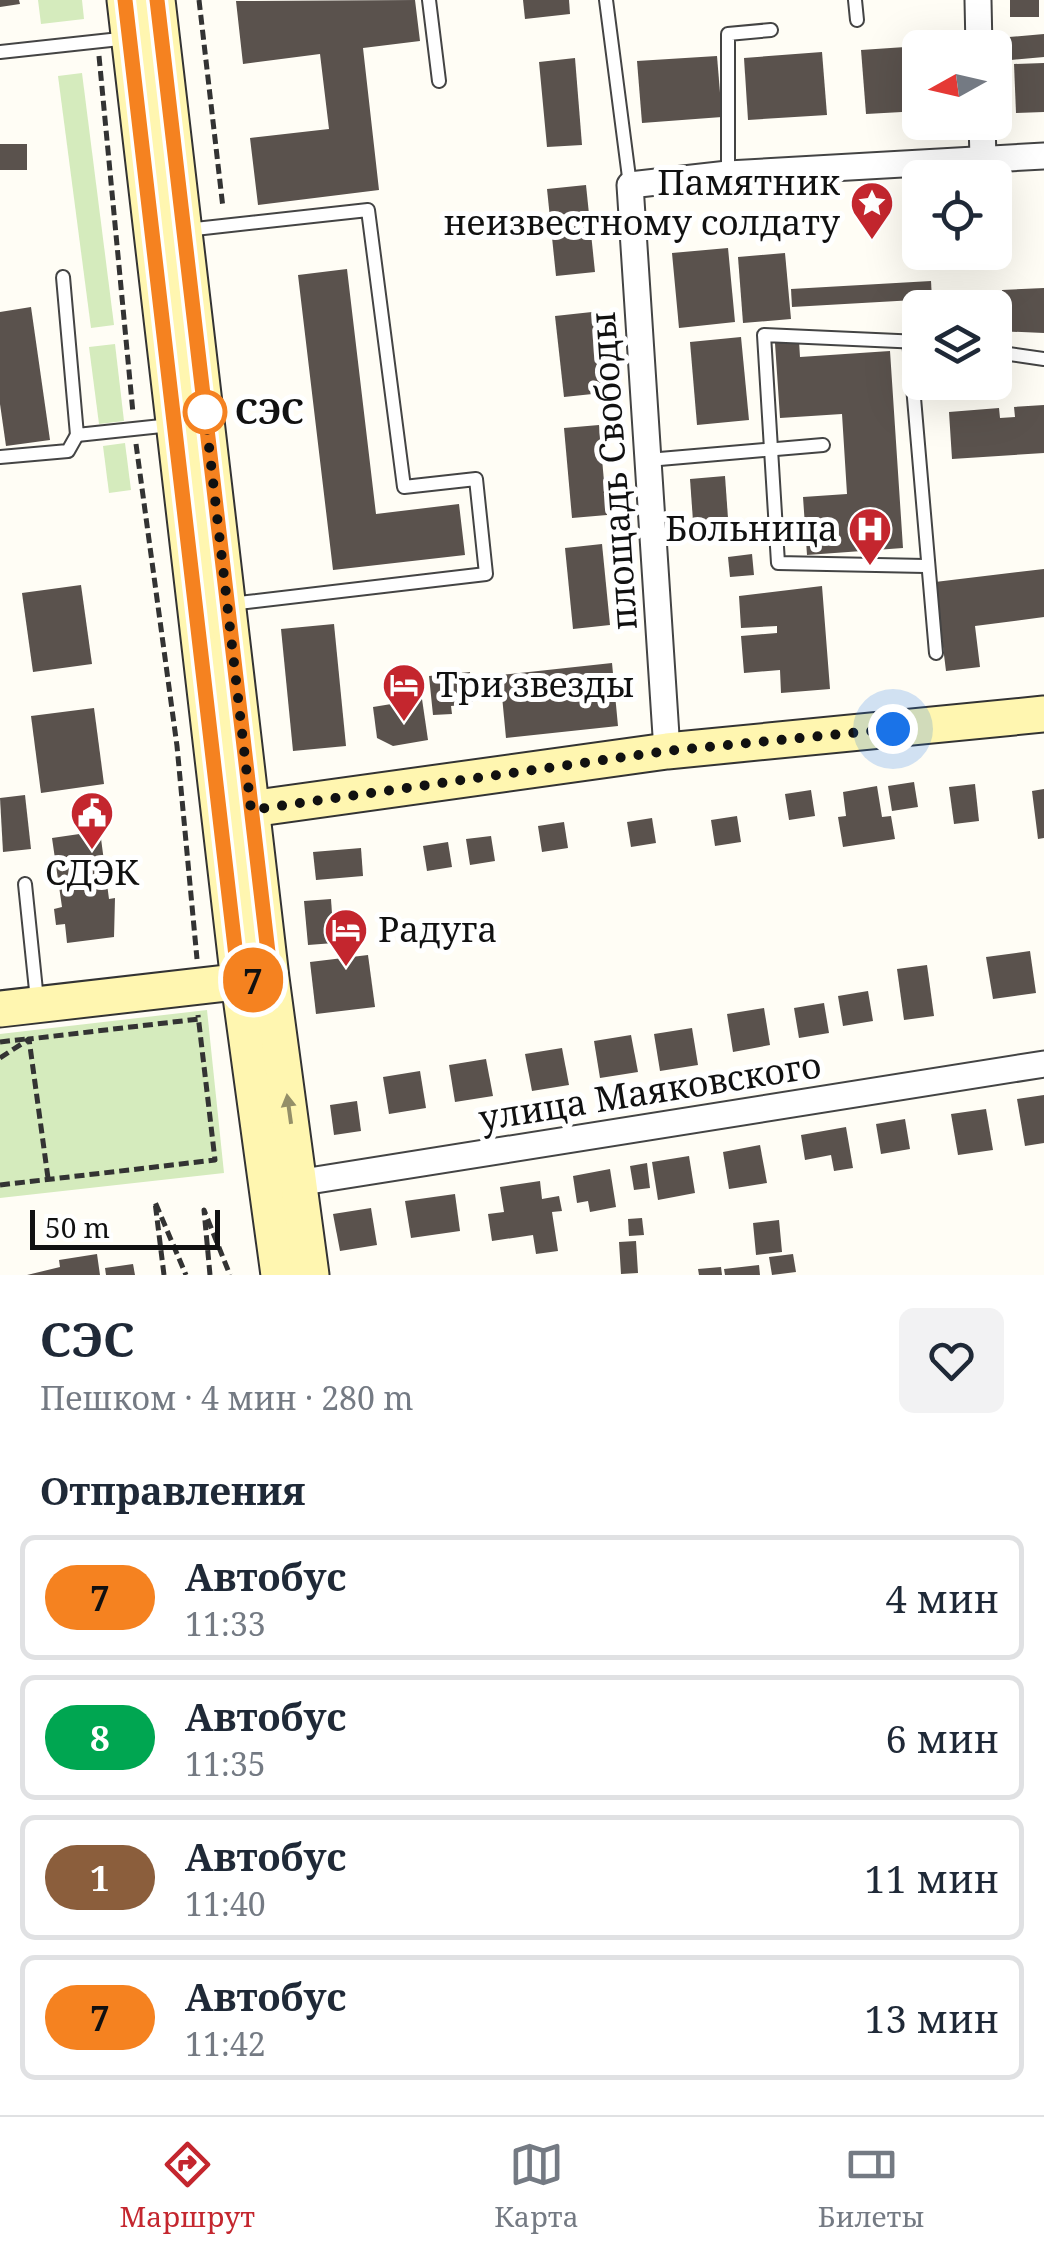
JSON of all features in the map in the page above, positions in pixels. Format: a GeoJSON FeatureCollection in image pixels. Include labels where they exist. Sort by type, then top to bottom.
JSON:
{"type":"FeatureCollection","features":[{"type":"Feature","properties":{"kind":"main road"},"geometry":{"type":"LineString","coordinates":[[125,0],[136,28],[184,230],[228,604],[235,812]]}},
{"type":"Feature","properties":{"kind":"main road"},"geometry":{"type":"LineString","coordinates":[[136,28],[174,425],[235,812],[283,1185],[311,1275]]}},
{"type":"Feature","properties":{"kind":"main road"},"geometry":{"type":"LineString","coordinates":[[235,812],[667,751],[1044,714]]}},
{"type":"Feature","properties":{"kind":"main road"},"geometry":{"type":"LineString","coordinates":[[0,1009],[33,1022],[198,1003],[255,980]]}},
{"type":"Feature","properties":{"kind":"main road"},"geometry":{"type":"LineString","coordinates":[[279,1275],[283,1185]]}},
{"type":"Feature","properties":{"kind":"street"},"geometry":{"type":"LineString","coordinates":[[978,0],[979,30]]}},
{"type":"Feature","properties":{"kind":"street"},"geometry":{"type":"LineString","coordinates":[[982,140],[983,159]]}},
{"type":"Feature","properties":{"kind":"street"},"geometry":{"type":"LineString","coordinates":[[630,185],[728,174],[1044,156]]}},
{"type":"Feature","properties":{"kind":"street","name":"площадь Свободы"},"geometry":{"type":"LineString","coordinates":[[630,185],[667,751]]}},
{"type":"Feature","properties":{"kind":"street","name":"улица Маяковского"},"geometry":{"type":"LineString","coordinates":[[283,1185],[1044,1064]]}},
{"type":"Feature","properties":{"kind":"lane"},"geometry":{"type":"LineString","coordinates":[[429,0],[439,81]]}},
{"type":"Feature","properties":{"kind":"lane"},"geometry":{"type":"LineString","coordinates":[[606,0],[630,185]]}},
{"type":"Feature","properties":{"kind":"lane"},"geometry":{"type":"LineString","coordinates":[[855,0],[857,20]]}},
{"type":"Feature","properties":{"kind":"lane"},"geometry":{"type":"LineString","coordinates":[[0,52],[136,28]]}},
{"type":"Feature","properties":{"kind":"lane"},"geometry":{"type":"LineString","coordinates":[[728,174],[728,34],[771,30]]}},
{"type":"Feature","properties":{"kind":"lane"},"geometry":{"type":"LineString","coordinates":[[184,230],[368,210],[404,487],[476,478],[486,574],[228,604]]}},
{"type":"Feature","properties":{"kind":"lane"},"geometry":{"type":"LineString","coordinates":[[0,458],[68,452],[78,435],[63,277]]}},
{"type":"Feature","properties":{"kind":"lane"},"geometry":{"type":"LineString","coordinates":[[902,341],[764,335],[778,563],[925,566]]}},
{"type":"Feature","properties":{"kind":"lane"},"geometry":{"type":"LineString","coordinates":[[1012,354],[1044,359]]}},
{"type":"Feature","properties":{"kind":"lane"},"geometry":{"type":"LineString","coordinates":[[917,400],[925,566],[936,652]]}},
{"type":"Feature","properties":{"kind":"lane"},"geometry":{"type":"LineString","coordinates":[[78,435],[174,425]]}},
{"type":"Feature","properties":{"kind":"lane"},"geometry":{"type":"LineString","coordinates":[[648,460],[823,445]]}},
{"type":"Feature","properties":{"kind":"lane"},"geometry":{"type":"LineString","coordinates":[[24,884],[33,1022]]}},
{"type":"Feature","properties":{"kind":"path"},"geometry":{"type":"LineString","coordinates":[[199,0],[225,226]]}},
{"type":"Feature","properties":{"kind":"path"},"geometry":{"type":"LineString","coordinates":[[0,1185],[214,1160],[198,1003],[196,915],[134,430],[136,28]]}},
{"type":"Feature","properties":{"kind":"path"},"geometry":{"type":"LineString","coordinates":[[0,1042],[33,1022],[198,1003]]}},
{"type":"Feature","properties":{"kind":"path"},"geometry":{"type":"LineString","coordinates":[[0,1058],[33,1022]]}},
{"type":"Feature","properties":{"kind":"path"},"geometry":{"type":"LineString","coordinates":[[33,1022],[48,1179]]}},
{"type":"Feature","properties":{"kind":"path"},"geometry":{"type":"LineString","coordinates":[[164,1275],[156,1202],[186,1275]]}},
{"type":"Feature","properties":{"kind":"path"},"geometry":{"type":"LineString","coordinates":[[210,1275],[204,1210],[230,1275]]}},
{"type":"Feature","properties":{"kind":"green space"},"geometry":{"type":"Polygon","coordinates":[[[38,0],[82,0],[84,19],[41,24],[38,0]]]}},
{"type":"Feature","properties":{"kind":"green space"},"geometry":{"type":"Polygon","coordinates":[[[82,73],[114,325],[91,328],[58,76],[82,73]]]}},
{"type":"Feature","properties":{"kind":"green space"},"geometry":{"type":"Polygon","coordinates":[[[115,344],[124,421],[99,424],[89,347],[115,344]]]}},
{"type":"Feature","properties":{"kind":"green space"},"geometry":{"type":"Polygon","coordinates":[[[125,443],[131,490],[109,493],[103,446],[125,443]]]}},
{"type":"Feature","properties":{"kind":"green space"},"geometry":{"type":"Polygon","coordinates":[[[207,1010],[224,1173],[0,1198],[0,1034],[207,1010]]]}},
{"type":"Feature","properties":{"kind":"building"},"geometry":{"type":"Polygon","coordinates":[[[0,0],[19,0],[20,4],[0,7],[0,0]]]}},
{"type":"Feature","properties":{"kind":"building"},"geometry":{"type":"Polygon","coordinates":[[[415,0],[420,41],[363,48],[379,190],[258,205],[250,138],[329,129],[320,54],[243,64],[236,1],[415,0]]]}},
{"type":"Feature","properties":{"kind":"building"},"geometry":{"type":"Polygon","coordinates":[[[523,0],[569,0],[570,14],[525,19],[523,0]]]}},
{"type":"Feature","properties":{"kind":"building"},"geometry":{"type":"Polygon","coordinates":[[[1010,0],[1039,0],[1039,17],[1010,17],[1010,0]]]}},
{"type":"Feature","properties":{"kind":"building"},"geometry":{"type":"Polygon","coordinates":[[[1044,34],[1044,57],[1012,60],[1012,37],[1044,34]]]}},
{"type":"Feature","properties":{"kind":"building"},"geometry":{"type":"Polygon","coordinates":[[[902,47],[902,112],[866,114],[861,50],[902,47]]]}},
{"type":"Feature","properties":{"kind":"building"},"geometry":{"type":"Polygon","coordinates":[[[822,52],[827,115],[748,120],[744,58],[822,52]]]}},
{"type":"Feature","properties":{"kind":"building"},"geometry":{"type":"Polygon","coordinates":[[[717,56],[722,117],[642,123],[637,61],[717,56]]]}},
{"type":"Feature","properties":{"kind":"building"},"geometry":{"type":"Polygon","coordinates":[[[575,58],[582,145],[547,147],[539,62],[575,58]]]}},
{"type":"Feature","properties":{"kind":"building"},"geometry":{"type":"Polygon","coordinates":[[[1044,63],[1044,112],[1016,113],[1014,64],[1044,63]]]}},
{"type":"Feature","properties":{"kind":"building"},"geometry":{"type":"Polygon","coordinates":[[[0,144],[27,144],[27,170],[0,170],[0,144]]]}},
{"type":"Feature","properties":{"kind":"building"},"geometry":{"type":"Polygon","coordinates":[[[586,185],[595,272],[556,276],[547,189],[586,185]]]}},
{"type":"Feature","properties":{"kind":"building"},"geometry":{"type":"Polygon","coordinates":[[[728,248],[735,322],[679,328],[672,253],[728,248]]]}},
{"type":"Feature","properties":{"kind":"building"},"geometry":{"type":"Polygon","coordinates":[[[785,253],[791,319],[743,323],[738,257],[785,253]]]}},
{"type":"Feature","properties":{"kind":"building"},"geometry":{"type":"Polygon","coordinates":[[[347,269],[376,514],[459,504],[465,555],[333,570],[298,275],[347,269]]]}},
{"type":"Feature","properties":{"kind":"building"},"geometry":{"type":"Polygon","coordinates":[[[931,281],[932,290],[902,290],[902,301],[792,307],[791,289],[931,281]]]}},
{"type":"Feature","properties":{"kind":"building"},"geometry":{"type":"Polygon","coordinates":[[[1044,288],[1044,333],[1012,332],[1012,290],[1002,290],[1044,288]]]}},
{"type":"Feature","properties":{"kind":"building"},"geometry":{"type":"Polygon","coordinates":[[[31,307],[50,440],[6,446],[0,404],[0,312],[31,307]]]}},
{"type":"Feature","properties":{"kind":"building"},"geometry":{"type":"Polygon","coordinates":[[[592,312],[602,393],[564,397],[555,316],[592,312]]]}},
{"type":"Feature","properties":{"kind":"building"},"geometry":{"type":"Polygon","coordinates":[[[741,337],[749,420],[697,425],[690,342],[741,337]]]}},
{"type":"Feature","properties":{"kind":"building"},"geometry":{"type":"Polygon","coordinates":[[[799,341],[800,357],[890,351],[903,548],[807,555],[803,497],[847,494],[842,414],[780,418],[775,343],[799,341]]]}},
{"type":"Feature","properties":{"kind":"building"},"geometry":{"type":"Polygon","coordinates":[[[1044,405],[1044,453],[952,459],[949,412],[999,408],[1000,418],[1015,417],[1014,407],[1044,405]]]}},
{"type":"Feature","properties":{"kind":"building"},"geometry":{"type":"Polygon","coordinates":[[[599,425],[607,515],[572,518],[564,428],[599,425]]]}},
{"type":"Feature","properties":{"kind":"building"},"geometry":{"type":"Polygon","coordinates":[[[725,476],[728,518],[693,521],[690,479],[725,476]]]}},
{"type":"Feature","properties":{"kind":"building"},"geometry":{"type":"Polygon","coordinates":[[[602,544],[610,625],[573,629],[565,548],[602,544]]]}},
{"type":"Feature","properties":{"kind":"building"},"geometry":{"type":"Polygon","coordinates":[[[752,554],[754,575],[730,577],[728,557],[752,554]]]}},
{"type":"Feature","properties":{"kind":"building"},"geometry":{"type":"Polygon","coordinates":[[[1044,569],[1044,617],[975,626],[980,667],[946,671],[935,582],[1044,569]]]}},
{"type":"Feature","properties":{"kind":"building"},"geometry":{"type":"Polygon","coordinates":[[[81,585],[92,664],[33,672],[22,593],[81,585]]]}},
{"type":"Feature","properties":{"kind":"building"},"geometry":{"type":"Polygon","coordinates":[[[822,586],[830,689],[781,693],[780,670],[744,673],[741,636],[777,633],[777,626],[741,628],[739,596],[822,586]]]}},
{"type":"Feature","properties":{"kind":"building"},"geometry":{"type":"Polygon","coordinates":[[[334,624],[346,746],[293,751],[281,629],[334,624]]]}},
{"type":"Feature","properties":{"kind":"building"},"geometry":{"type":"Polygon","coordinates":[[[612,663],[618,726],[506,738],[500,675],[612,663]]]}},
{"type":"Feature","properties":{"kind":"building"},"geometry":{"type":"Polygon","coordinates":[[[470,672],[473,704],[451,706],[452,714],[433,715],[429,676],[470,672]]]}},
{"type":"Feature","properties":{"kind":"building"},"geometry":{"type":"Polygon","coordinates":[[[422,699],[428,740],[393,746],[377,738],[373,707],[422,699]]]}},
{"type":"Feature","properties":{"kind":"building"},"geometry":{"type":"Polygon","coordinates":[[[94,708],[104,784],[41,793],[31,716],[94,708]]]}},
{"type":"Feature","properties":{"kind":"building"},"geometry":{"type":"Polygon","coordinates":[[[914,782],[918,807],[892,811],[888,786],[914,782]]]}},
{"type":"Feature","properties":{"kind":"building"},"geometry":{"type":"Polygon","coordinates":[[[975,784],[979,821],[954,824],[949,787],[975,784]]]}},
{"type":"Feature","properties":{"kind":"building"},"geometry":{"type":"Polygon","coordinates":[[[877,786],[882,817],[891,816],[895,839],[843,847],[838,817],[846,816],[843,792],[877,786]]]}},
{"type":"Feature","properties":{"kind":"building"},"geometry":{"type":"Polygon","coordinates":[[[1044,789],[1044,838],[1038,839],[1032,791],[1044,789]]]}},
{"type":"Feature","properties":{"kind":"building"},"geometry":{"type":"Polygon","coordinates":[[[811,790],[815,816],[789,820],[785,794],[811,790]]]}},
{"type":"Feature","properties":{"kind":"building"},"geometry":{"type":"Polygon","coordinates":[[[25,795],[31,849],[3,852],[0,798],[25,795]]]}},
{"type":"Feature","properties":{"kind":"building"},"geometry":{"type":"Polygon","coordinates":[[[737,816],[741,842],[715,846],[711,820],[737,816]]]}},
{"type":"Feature","properties":{"kind":"building"},"geometry":{"type":"Polygon","coordinates":[[[652,818],[656,843],[631,847],[627,822],[652,818]]]}},
{"type":"Feature","properties":{"kind":"building"},"geometry":{"type":"Polygon","coordinates":[[[564,822],[568,848],[542,852],[538,826],[564,822]]]}},
{"type":"Feature","properties":{"kind":"building"},"geometry":{"type":"Polygon","coordinates":[[[100,831],[109,899],[115,898],[114,937],[67,943],[65,924],[56,925],[54,909],[62,907],[52,838],[100,831]]]}},
{"type":"Feature","properties":{"kind":"building"},"geometry":{"type":"Polygon","coordinates":[[[491,836],[495,861],[470,865],[466,839],[491,836]]]}},
{"type":"Feature","properties":{"kind":"building"},"geometry":{"type":"Polygon","coordinates":[[[448,842],[452,867],[427,871],[423,846],[448,842]]]}},
{"type":"Feature","properties":{"kind":"building"},"geometry":{"type":"Polygon","coordinates":[[[361,848],[363,876],[316,880],[313,852],[361,848]]]}},
{"type":"Feature","properties":{"kind":"building"},"geometry":{"type":"Polygon","coordinates":[[[331,899],[334,943],[308,945],[304,901],[331,899]]]}},
{"type":"Feature","properties":{"kind":"building"},"geometry":{"type":"Polygon","coordinates":[[[1030,951],[1036,993],[993,999],[986,957],[1030,951]]]}},
{"type":"Feature","properties":{"kind":"building"},"geometry":{"type":"Polygon","coordinates":[[[368,955],[375,1007],[316,1014],[310,962],[368,955]]]}},
{"type":"Feature","properties":{"kind":"building"},"geometry":{"type":"Polygon","coordinates":[[[927,965],[934,1016],[904,1020],[897,969],[927,965]]]}},
{"type":"Feature","properties":{"kind":"building"},"geometry":{"type":"Polygon","coordinates":[[[868,991],[873,1021],[843,1026],[838,996],[868,991]]]}},
{"type":"Feature","properties":{"kind":"building"},"geometry":{"type":"Polygon","coordinates":[[[824,1003],[829,1033],[799,1038],[794,1008],[824,1003]]]}},
{"type":"Feature","properties":{"kind":"building"},"geometry":{"type":"Polygon","coordinates":[[[764,1008],[770,1045],[733,1052],[727,1014],[764,1008]]]}},
{"type":"Feature","properties":{"kind":"building"},"geometry":{"type":"Polygon","coordinates":[[[692,1028],[698,1065],[660,1071],[654,1034],[692,1028]]]}},
{"type":"Feature","properties":{"kind":"building"},"geometry":{"type":"Polygon","coordinates":[[[631,1035],[638,1072],[600,1078],[594,1041],[631,1035]]]}},
{"type":"Feature","properties":{"kind":"building"},"geometry":{"type":"Polygon","coordinates":[[[562,1048],[569,1085],[532,1091],[525,1054],[562,1048]]]}},
{"type":"Feature","properties":{"kind":"building"},"geometry":{"type":"Polygon","coordinates":[[[486,1059],[493,1096],[455,1102],[449,1065],[486,1059]]]}},
{"type":"Feature","properties":{"kind":"building"},"geometry":{"type":"Polygon","coordinates":[[[420,1071],[426,1108],[389,1114],[383,1077],[420,1071]]]}},
{"type":"Feature","properties":{"kind":"building"},"geometry":{"type":"Polygon","coordinates":[[[1044,1095],[1044,1143],[1025,1146],[1017,1099],[1044,1095]]]}},
{"type":"Feature","properties":{"kind":"building"},"geometry":{"type":"Polygon","coordinates":[[[357,1101],[361,1131],[334,1135],[330,1105],[357,1101]]]}},
{"type":"Feature","properties":{"kind":"building"},"geometry":{"type":"Polygon","coordinates":[[[986,1109],[993,1150],[958,1155],[951,1114],[986,1109]]]}},
{"type":"Feature","properties":{"kind":"building"},"geometry":{"type":"Polygon","coordinates":[[[905,1119],[910,1149],[881,1154],[876,1124],[905,1119]]]}},
{"type":"Feature","properties":{"kind":"building"},"geometry":{"type":"Polygon","coordinates":[[[846,1127],[853,1168],[834,1171],[831,1155],[805,1160],[801,1135],[846,1127]]]}},
{"type":"Feature","properties":{"kind":"building"},"geometry":{"type":"Polygon","coordinates":[[[760,1145],[767,1183],[729,1189],[723,1152],[760,1145]]]}},
{"type":"Feature","properties":{"kind":"building"},"geometry":{"type":"Polygon","coordinates":[[[689,1156],[695,1193],[658,1200],[652,1162],[689,1156]]]}},
{"type":"Feature","properties":{"kind":"building"},"geometry":{"type":"Polygon","coordinates":[[[647,1163],[650,1188],[634,1190],[630,1166],[647,1163]]]}},
{"type":"Feature","properties":{"kind":"building"},"geometry":{"type":"Polygon","coordinates":[[[610,1169],[616,1207],[590,1212],[588,1201],[577,1203],[573,1176],[610,1169]]]}},
{"type":"Feature","properties":{"kind":"building"},"geometry":{"type":"Polygon","coordinates":[[[540,1181],[542,1199],[559,1196],[562,1211],[552,1212],[558,1251],[536,1254],[533,1235],[492,1241],[488,1214],[504,1212],[500,1187],[540,1181]]]}},
{"type":"Feature","properties":{"kind":"building"},"geometry":{"type":"Polygon","coordinates":[[[455,1194],[460,1231],[411,1238],[405,1201],[455,1194]]]}},
{"type":"Feature","properties":{"kind":"building"},"geometry":{"type":"Polygon","coordinates":[[[371,1208],[377,1245],[340,1251],[333,1214],[371,1208]]]}},
{"type":"Feature","properties":{"kind":"building"},"geometry":{"type":"Polygon","coordinates":[[[642,1218],[644,1235],[629,1236],[628,1219],[642,1218]]]}},
{"type":"Feature","properties":{"kind":"building"},"geometry":{"type":"Polygon","coordinates":[[[779,1220],[782,1252],[756,1255],[753,1223],[779,1220]]]}},
{"type":"Feature","properties":{"kind":"building"},"geometry":{"type":"Polygon","coordinates":[[[636,1241],[638,1273],[621,1274],[619,1242],[636,1241]]]}},
{"type":"Feature","properties":{"kind":"building"},"geometry":{"type":"Polygon","coordinates":[[[97,1254],[100,1275],[27,1275],[60,1267],[59,1260],[97,1254]]]}},
{"type":"Feature","properties":{"kind":"building"},"geometry":{"type":"Polygon","coordinates":[[[793,1254],[796,1272],[772,1275],[769,1257],[793,1254]]]}},
{"type":"Feature","properties":{"kind":"building"},"geometry":{"type":"Polygon","coordinates":[[[133,1264],[135,1275],[106,1275],[105,1268],[133,1264]]]}},
{"type":"Feature","properties":{"kind":"building"},"geometry":{"type":"Polygon","coordinates":[[[759,1265],[760,1275],[725,1275],[724,1269],[759,1265]]]}},
{"type":"Feature","properties":{"kind":"building"},"geometry":{"type":"Polygon","coordinates":[[[721,1267],[722,1275],[699,1275],[698,1269],[721,1267]]]}},
{"type":"Feature","properties":{"kind":"bus line","name":"7"},"geometry":{"type":"LineString","coordinates":[[125,0],[239,982],[271,978],[157,0]]}},
{"type":"Feature","properties":{"kind":"place","name":"Памятник неизвестному солдату"},"geometry":{"type":"Point","coordinates":[872,241]}},
{"type":"Feature","properties":{"kind":"place","name":"СЭС"},"geometry":{"type":"Point","coordinates":[205,412]}},
{"type":"Feature","properties":{"kind":"place","name":"Больница"},"geometry":{"type":"Point","coordinates":[870,567]}},
{"type":"Feature","properties":{"kind":"place","name":"Три звезды"},"geometry":{"type":"Point","coordinates":[404,723]}},
{"type":"Feature","properties":{"kind":"place","name":"СДЭК"},"geometry":{"type":"Point","coordinates":[92,851]}},
{"type":"Feature","properties":{"kind":"place","name":"Радуга"},"geometry":{"type":"Point","coordinates":[346,968]}},
{"type":"Feature","properties":{"kind":"route"},"geometry":{"type":"LineString","coordinates":[[205,412],[251,810],[667,751],[893,729]]}}]}
